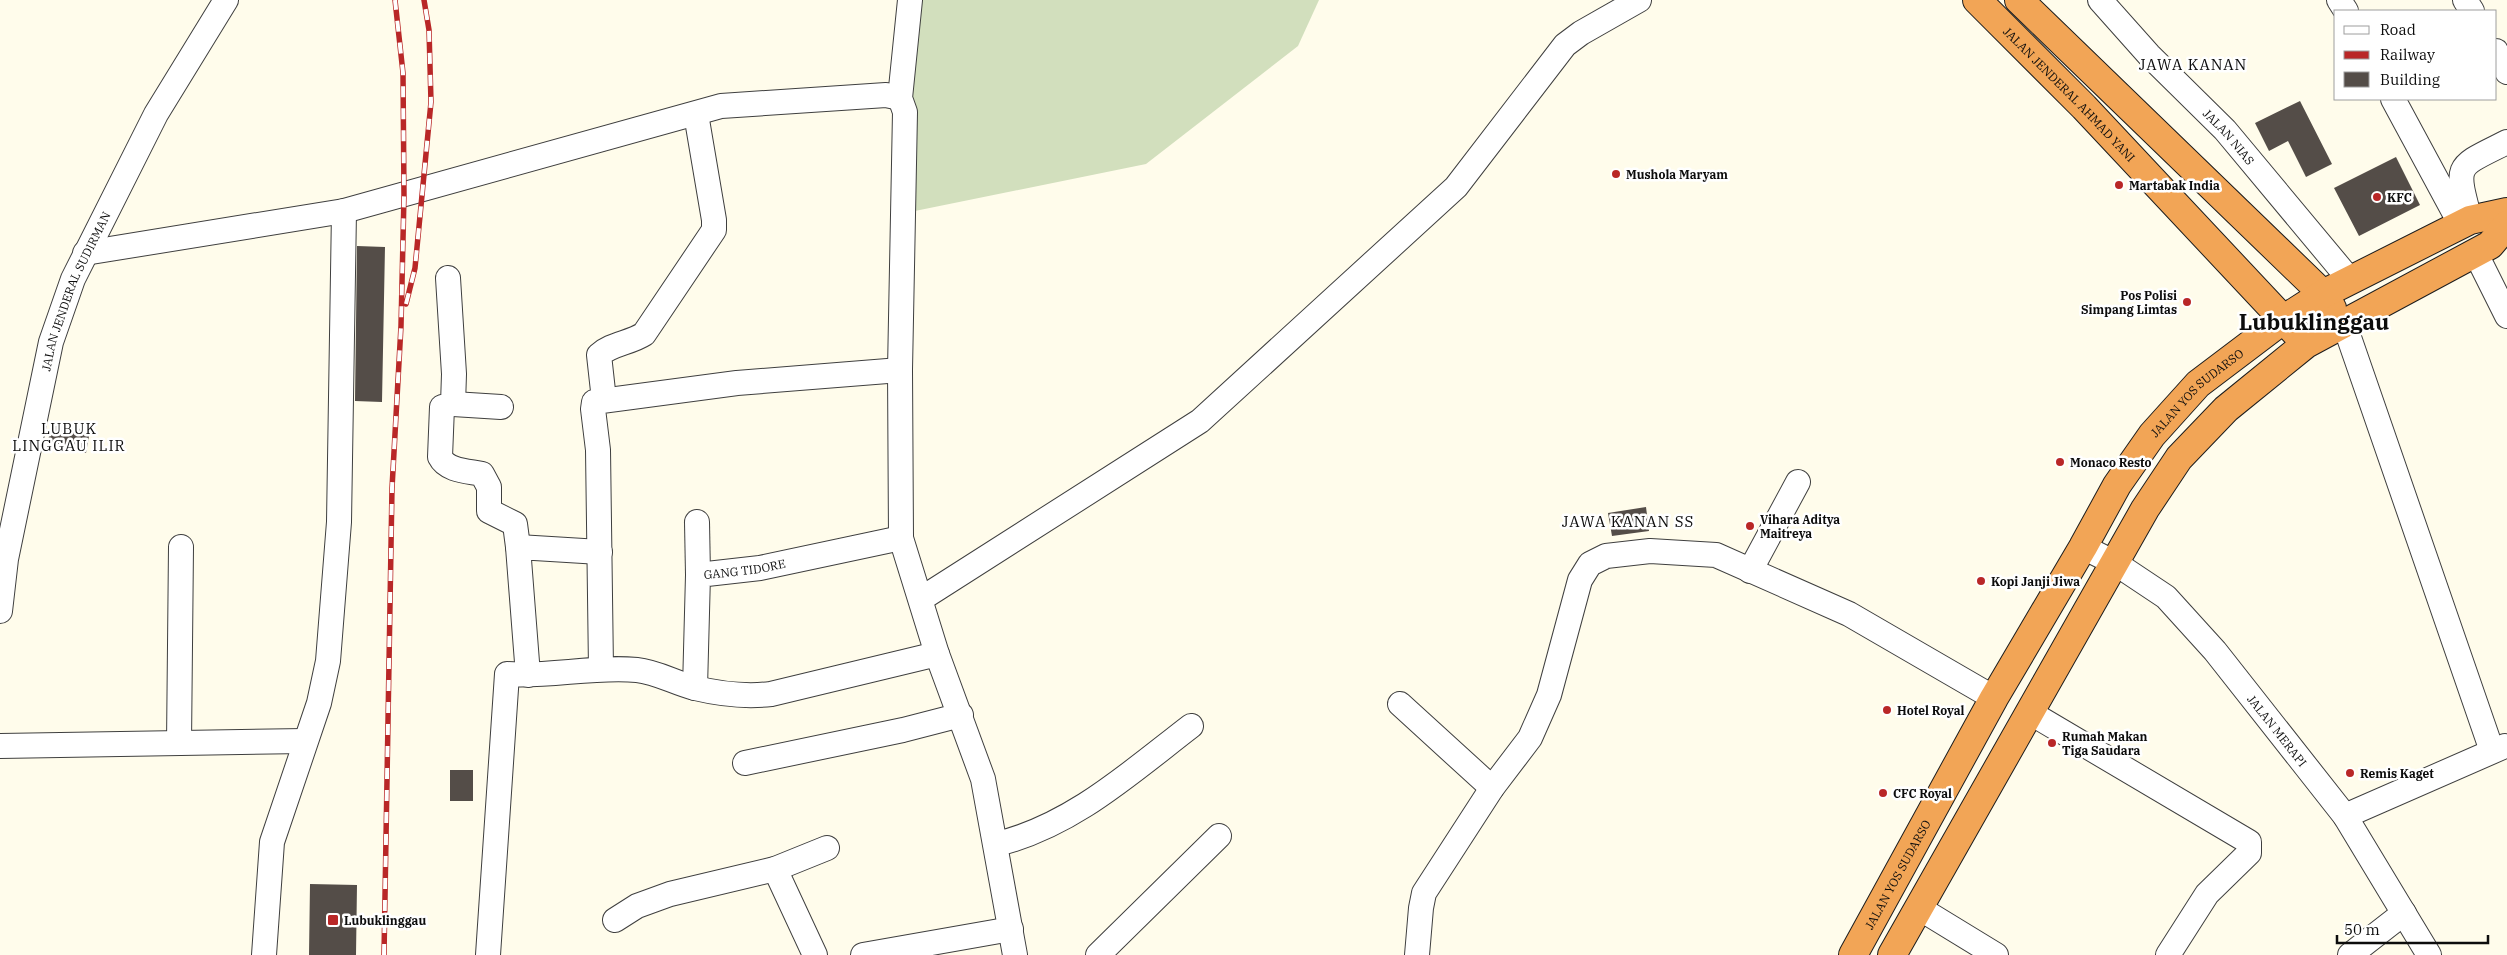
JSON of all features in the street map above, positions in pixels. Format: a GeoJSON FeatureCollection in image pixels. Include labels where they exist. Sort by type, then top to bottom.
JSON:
{"type":"FeatureCollection","features":[{"type":"Feature","properties":{"kind":"highway","name":"JALAN JENDERAL AHMAD YANI"},"geometry":{"type":"LineString","coordinates":[[1977,0],[2084,107],[2306,344]]}},
{"type":"Feature","properties":{"kind":"highway"},"geometry":{"type":"LineString","coordinates":[[2019,0],[2323,294],[2344,323]]}},
{"type":"Feature","properties":{"kind":"highway","name":"JALAN YOS SUDARSO"},"geometry":{"type":"LineString","coordinates":[[1854,955],[1994,698],[2083,547],[2117,485],[2152,435],[2198,384],[2284,319],[2323,294],[2465,222],[2507,212]]}},
{"type":"Feature","properties":{"kind":"highway"},"geometry":{"type":"LineString","coordinates":[[1892,955],[2145,509],[2179,458],[2226,409],[2306,344],[2490,245],[2507,225]]}},
{"type":"Feature","properties":{"kind":"street","name":"JALAN JENDERAL SUDIRMAN"},"geometry":{"type":"LineString","coordinates":[[0,611],[3,559],[51,342],[62,307],[86,253],[156,114],[226,0]]}},
{"type":"Feature","properties":{"kind":"street"},"geometry":{"type":"LineString","coordinates":[[910,0],[900,98],[905,112],[900,370],[901,538],[937,654],[983,779],[997,844],[1016,955]]}},
{"type":"Feature","properties":{"kind":"street"},"geometry":{"type":"LineString","coordinates":[[921,599],[1200,421],[1456,187],[1565,46],[1580,33],[1639,0]]}},
{"type":"Feature","properties":{"kind":"street","name":"JALAN NIAS"},"geometry":{"type":"LineString","coordinates":[[2100,0],[2149,54],[2224,130],[2350,280]]}},
{"type":"Feature","properties":{"kind":"street"},"geometry":{"type":"LineString","coordinates":[[2497,53],[2507,72]]}},
{"type":"Feature","properties":{"kind":"street"},"geometry":{"type":"LineString","coordinates":[[86,253],[344,211],[735,104],[886,95],[900,98]]}},
{"type":"Feature","properties":{"kind":"street"},"geometry":{"type":"LineString","coordinates":[[2394,100],[2465,222]]}},
{"type":"Feature","properties":{"kind":"street"},"geometry":{"type":"LineString","coordinates":[[604,400],[599,355],[604,351],[635,340],[644,334],[714,230],[714,220],[696,114]]}},
{"type":"Feature","properties":{"kind":"street"},"geometry":{"type":"LineString","coordinates":[[2465,222],[2460,179],[2463,168],[2469,161],[2507,142]]}},
{"type":"Feature","properties":{"kind":"street"},"geometry":{"type":"LineString","coordinates":[[264,955],[272,842],[319,703],[328,660],[339,522],[344,211]]}},
{"type":"Feature","properties":{"kind":"street"},"geometry":{"type":"LineString","coordinates":[[2475,252],[2507,316]]}},
{"type":"Feature","properties":{"kind":"street"},"geometry":{"type":"LineString","coordinates":[[448,278],[454,374],[453,404]]}},
{"type":"Feature","properties":{"kind":"street"},"geometry":{"type":"LineString","coordinates":[[2344,323],[2499,748],[2345,816]]}},
{"type":"Feature","properties":{"kind":"street"},"geometry":{"type":"LineString","coordinates":[[601,669],[598,450],[594,402],[737,383],[900,370]]}},
{"type":"Feature","properties":{"kind":"street"},"geometry":{"type":"LineString","coordinates":[[501,407],[453,404],[442,407],[440,457],[443,462],[455,468],[482,474],[489,487],[489,511],[515,524],[528,675]]}},
{"type":"Feature","properties":{"kind":"street"},"geometry":{"type":"LineString","coordinates":[[1750,571],[1798,482]]}},
{"type":"Feature","properties":{"kind":"street"},"geometry":{"type":"LineString","coordinates":[[697,522],[698,575]]}},
{"type":"Feature","properties":{"kind":"street","name":"GANG TIDORE"},"geometry":{"type":"LineString","coordinates":[[694,688],[698,575],[769,566],[901,538]]}},
{"type":"Feature","properties":{"kind":"street"},"geometry":{"type":"LineString","coordinates":[[178,743],[181,547]]}},
{"type":"Feature","properties":{"kind":"street"},"geometry":{"type":"LineString","coordinates":[[518,547],[600,552]]}},
{"type":"Feature","properties":{"kind":"street","name":"JALAN MERAPI"},"geometry":{"type":"LineString","coordinates":[[2083,547],[2115,563],[2166,597],[2190,622],[2345,816],[2429,955]]}},
{"type":"Feature","properties":{"kind":"street"},"geometry":{"type":"LineString","coordinates":[[1417,955],[1420,908],[1424,894],[1492,788],[1530,738],[1548,695],[1580,580],[1590,564],[1606,556],[1650,552],[1716,555],[1848,614],[1994,698]]}},
{"type":"Feature","properties":{"kind":"street"},"geometry":{"type":"LineString","coordinates":[[488,955],[506,674],[528,675],[601,669],[649,672],[694,688],[738,695],[771,694],[937,654]]}},
{"type":"Feature","properties":{"kind":"street"},"geometry":{"type":"LineString","coordinates":[[1400,704],[1492,788]]}},
{"type":"Feature","properties":{"kind":"street"},"geometry":{"type":"LineString","coordinates":[[2029,712],[2249,842],[2250,853],[2207,894],[2168,955]]}},
{"type":"Feature","properties":{"kind":"street"},"geometry":{"type":"LineString","coordinates":[[745,763],[903,730],[961,715]]}},
{"type":"Feature","properties":{"kind":"street"},"geometry":{"type":"LineString","coordinates":[[997,844],[1030,835],[1095,800],[1191,726]]}},
{"type":"Feature","properties":{"kind":"street"},"geometry":{"type":"LineString","coordinates":[[0,746],[305,741]]}},
{"type":"Feature","properties":{"kind":"street"},"geometry":{"type":"LineString","coordinates":[[1098,955],[1219,836]]}},
{"type":"Feature","properties":{"kind":"street"},"geometry":{"type":"LineString","coordinates":[[615,920],[637,906],[670,894],[775,869],[826,848]]}},
{"type":"Feature","properties":{"kind":"street"},"geometry":{"type":"LineString","coordinates":[[775,869],[814,955]]}},
{"type":"Feature","properties":{"kind":"street"},"geometry":{"type":"LineString","coordinates":[[1919,908],[1996,955]]}},
{"type":"Feature","properties":{"kind":"street"},"geometry":{"type":"LineString","coordinates":[[2350,955],[2404,913]]}},
{"type":"Feature","properties":{"kind":"street"},"geometry":{"type":"LineString","coordinates":[[862,955],[1011,929]]}},
{"type":"Feature","properties":{"kind":"green space"},"geometry":{"type":"Polygon","coordinates":[[[918,0],[1319,0],[1298,46],[1146,164],[910,212],[906,96],[918,0]]]}},
{"type":"Feature","properties":{"kind":"building"},"geometry":{"type":"Polygon","coordinates":[[[2300,101],[2332,164],[2306,177],[2288,141],[2269,151],[2255,123],[2300,101]]]}},
{"type":"Feature","properties":{"kind":"building","name":"KFC"},"geometry":{"type":"Polygon","coordinates":[[[2396,157],[2420,205],[2359,236],[2334,188],[2396,157]]]}},
{"type":"Feature","properties":{"kind":"building"},"geometry":{"type":"Polygon","coordinates":[[[357,246],[385,247],[382,402],[355,401],[357,246]]]}},
{"type":"Feature","properties":{"kind":"building"},"geometry":{"type":"Polygon","coordinates":[[[52,423],[90,431],[86,453],[47,445],[52,423]]]}},
{"type":"Feature","properties":{"kind":"building"},"geometry":{"type":"Polygon","coordinates":[[[1646,507],[1649,531],[1612,536],[1608,513],[1646,507]]]}},
{"type":"Feature","properties":{"kind":"building"},"geometry":{"type":"Polygon","coordinates":[[[450,770],[473,770],[473,801],[450,801],[450,770]]]}},
{"type":"Feature","properties":{"kind":"building","name":"Lubuklinggau"},"geometry":{"type":"Polygon","coordinates":[[[310,884],[357,885],[356,955],[309,955],[310,884]]]}},
{"type":"Feature","properties":{"kind":"railway"},"geometry":{"type":"LineString","coordinates":[[384,955],[392,488],[401,326],[404,196],[403,73],[395,0]]}},
{"type":"Feature","properties":{"kind":"railway"},"geometry":{"type":"LineString","coordinates":[[406,304],[415,268],[431,102],[429,30],[424,0]]}},
{"type":"Feature","properties":{"kind":"place","name":"Mushola Maryam"},"geometry":{"type":"Point","coordinates":[1616,174]}},
{"type":"Feature","properties":{"kind":"place","name":"Martabak India"},"geometry":{"type":"Point","coordinates":[2119,185]}},
{"type":"Feature","properties":{"kind":"place","name":"KFC"},"geometry":{"type":"Point","coordinates":[2377,197]}},
{"type":"Feature","properties":{"kind":"place","name":"Pos Polisi Simpang Limtas"},"geometry":{"type":"Point","coordinates":[2187,302]}},
{"type":"Feature","properties":{"kind":"place","name":"Monaco Resto"},"geometry":{"type":"Point","coordinates":[2060,462]}},
{"type":"Feature","properties":{"kind":"place","name":"Vihara Aditya Maitreya"},"geometry":{"type":"Point","coordinates":[1750,526]}},
{"type":"Feature","properties":{"kind":"place","name":"Kopi Janji Jiwa"},"geometry":{"type":"Point","coordinates":[1981,581]}},
{"type":"Feature","properties":{"kind":"place","name":"Hotel Royal"},"geometry":{"type":"Point","coordinates":[1887,710]}},
{"type":"Feature","properties":{"kind":"place","name":"Rumah Makan Tiga Saudara"},"geometry":{"type":"Point","coordinates":[2052,743]}},
{"type":"Feature","properties":{"kind":"place","name":"Remis Kaget"},"geometry":{"type":"Point","coordinates":[2350,773]}},
{"type":"Feature","properties":{"kind":"place","name":"CFC Royal"},"geometry":{"type":"Point","coordinates":[1883,793]}},
{"type":"Feature","properties":{"kind":"place","name":"Lubuklinggau"},"geometry":{"type":"Point","coordinates":[333,920]}},
{"type":"Feature","properties":{"kind":"district","name":"JAWA KANAN"},"geometry":{"type":"Point","coordinates":[2193,64]}},
{"type":"Feature","properties":{"kind":"district","name":"Lubuklinggau"},"geometry":{"type":"Point","coordinates":[2314,321]}},
{"type":"Feature","properties":{"kind":"district","name":"LUBUK LINGGAU ILIR"},"geometry":{"type":"Point","coordinates":[69,436]}},
{"type":"Feature","properties":{"kind":"district","name":"JAWA KANAN SS"},"geometry":{"type":"Point","coordinates":[1628,521]}}]}
